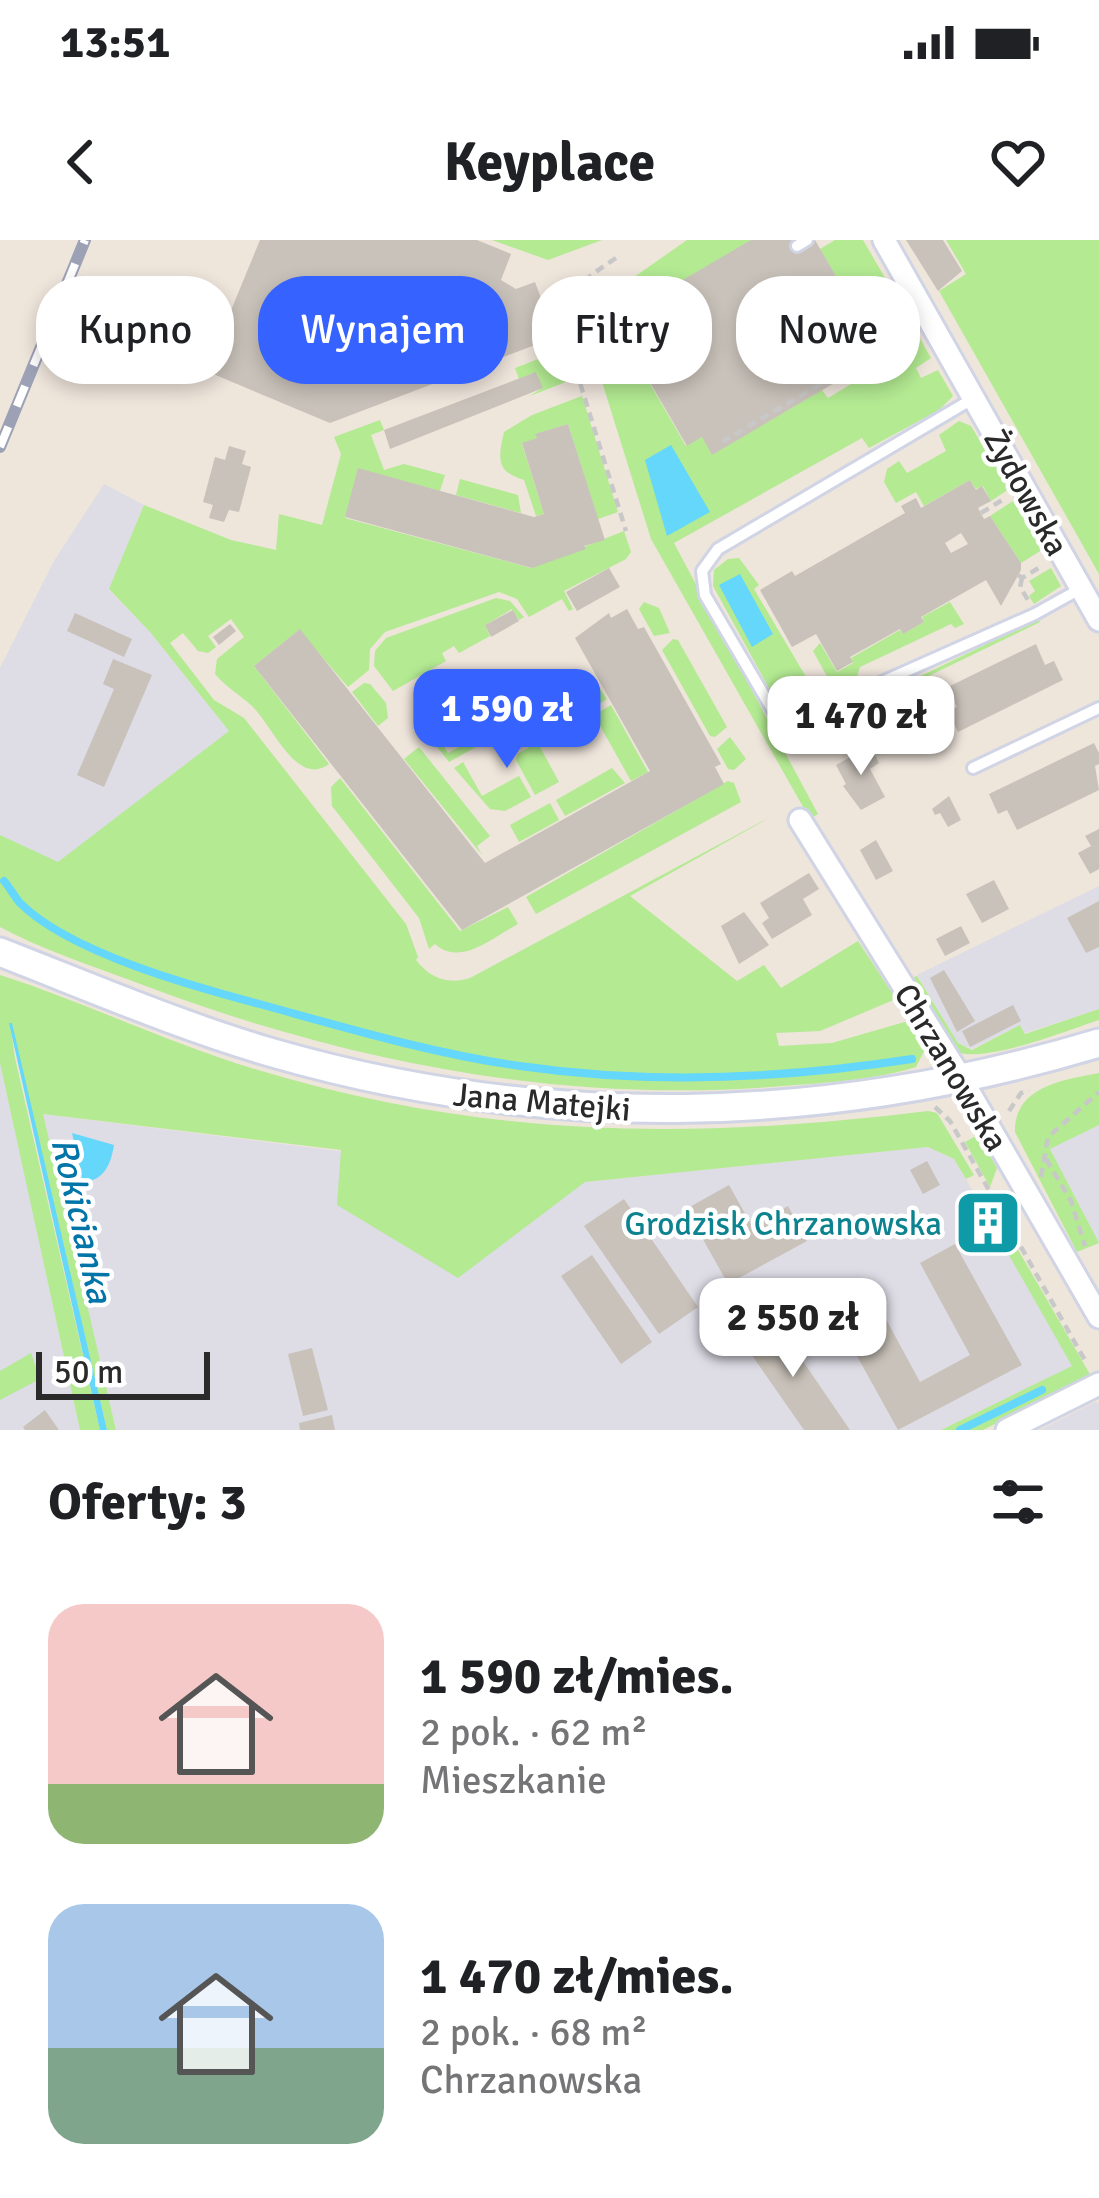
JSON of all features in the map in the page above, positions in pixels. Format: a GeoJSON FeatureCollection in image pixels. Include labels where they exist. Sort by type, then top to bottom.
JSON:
{"type":"FeatureCollection","features":[{"type":"Feature","properties":{"kind":"street","name":"Żydowska"},"geometry":{"type":"LineString","coordinates":[[884,240],[905,276]]}},
{"type":"Feature","properties":{"kind":"street","name":"Żydowska"},"geometry":{"type":"LineString","coordinates":[[920,301],[1099,620]]}},
{"type":"Feature","properties":{"kind":"street","name":"Chrzanowska"},"geometry":{"type":"LineString","coordinates":[[800,820],[962,1080],[1099,1317]]}},
{"type":"Feature","properties":{"kind":"street","name":"Jana Matejki"},"geometry":{"type":"LineString","coordinates":[[0,952],[272,1053],[365,1078],[521,1103],[669,1111],[785,1107],[962,1080],[1099,1043]]}},
{"type":"Feature","properties":{"kind":"street"},"geometry":{"type":"LineString","coordinates":[[1007,1430],[1097,1378]]}},
{"type":"Feature","properties":{"kind":"lane"},"geometry":{"type":"LineString","coordinates":[[974,398],[718,549],[702,571],[705,595],[772,709],[791,718],[1036,613],[1081,588]]}},
{"type":"Feature","properties":{"kind":"lane"},"geometry":{"type":"LineString","coordinates":[[973,768],[1099,708]]}},
{"type":"Feature","properties":{"kind":"path"},"geometry":{"type":"LineString","coordinates":[[616,258],[574,289],[564,317],[567,341],[626,530]]}},
{"type":"Feature","properties":{"kind":"path"},"geometry":{"type":"LineString","coordinates":[[722,442],[820,384]]}},
{"type":"Feature","properties":{"kind":"path"},"geometry":{"type":"LineString","coordinates":[[981,513],[1013,493]]}},
{"type":"Feature","properties":{"kind":"path"},"geometry":{"type":"LineString","coordinates":[[1036,613],[1020,577],[1052,560]]}},
{"type":"Feature","properties":{"kind":"path"},"geometry":{"type":"LineString","coordinates":[[1009,1111],[1021,1093],[1036,1087]]}},
{"type":"Feature","properties":{"kind":"path"},"geometry":{"type":"LineString","coordinates":[[1033,1201],[1048,1137],[1099,1092]]}},
{"type":"Feature","properties":{"kind":"path"},"geometry":{"type":"LineString","coordinates":[[923,1106],[938,1108],[950,1121],[1097,1378]]}},
{"type":"Feature","properties":{"kind":"path"},"geometry":{"type":"LineString","coordinates":[[1046,1159],[1071,1201],[1086,1250]]}},
{"type":"Feature","properties":{"kind":"shaded area"},"geometry":{"type":"Polygon","coordinates":[[[104,484],[144,505],[109,590],[150,632],[229,731],[58,863],[0,835],[0,668],[54,561],[104,484]]]}},
{"type":"Feature","properties":{"kind":"shaded area"},"geometry":{"type":"Polygon","coordinates":[[[1099,886],[1099,1009],[1025,1033],[1020,1025],[972,1049],[958,1043],[917,975],[1099,886]]]}},
{"type":"Feature","properties":{"kind":"shaded area"},"geometry":{"type":"Polygon","coordinates":[[[0,1063],[23,1168],[80,1430],[0,1430],[0,1063]]]}},
{"type":"Feature","properties":{"kind":"shaded area"},"geometry":{"type":"Polygon","coordinates":[[[42,1114],[585,1182],[928,1147],[954,1159],[988,1217],[984,1220],[988,1228],[994,1227],[1073,1366],[941,1430],[116,1430],[42,1114]]]}},
{"type":"Feature","properties":{"kind":"shaded area"},"geometry":{"type":"Polygon","coordinates":[[[1099,1125],[1099,1243],[1050,1149],[1099,1125]]]}},
{"type":"Feature","properties":{"kind":"shaded area"},"geometry":{"type":"Polygon","coordinates":[[[1099,1403],[1099,1430],[1040,1430],[1099,1403]]]}},
{"type":"Feature","properties":{"kind":"green space"},"geometry":{"type":"Polygon","coordinates":[[[492,240],[602,240],[548,260],[492,240]]]}},
{"type":"Feature","properties":{"kind":"green space"},"geometry":{"type":"Polygon","coordinates":[[[687,240],[751,240],[705,276],[636,276],[687,240]]]}},
{"type":"Feature","properties":{"kind":"green space"},"geometry":{"type":"Polygon","coordinates":[[[835,240],[863,240],[884,276],[836,276],[820,249],[835,240]]]}},
{"type":"Feature","properties":{"kind":"green space"},"geometry":{"type":"Polygon","coordinates":[[[946,240],[1099,240],[1099,574],[939,291],[966,274],[946,240]]]}},
{"type":"Feature","properties":{"kind":"green space"},"geometry":{"type":"Polygon","coordinates":[[[920,339],[931,358],[920,365],[920,339]]]}},
{"type":"Feature","properties":{"kind":"green space"},"geometry":{"type":"Polygon","coordinates":[[[532,361],[532,375],[519,379],[515,368],[532,361]]]}},
{"type":"Feature","properties":{"kind":"green space"},"geometry":{"type":"Polygon","coordinates":[[[938,370],[953,396],[939,410],[869,448],[862,438],[674,543],[774,732],[789,740],[1040,622],[782,747],[818,814],[810,819],[651,539],[603,384],[650,384],[686,446],[702,437],[713,454],[822,390],[828,398],[851,384],[920,384],[920,376],[938,370]]]}},
{"type":"Feature","properties":{"kind":"green space"},"geometry":{"type":"Polygon","coordinates":[[[541,384],[561,384],[530,396],[542,388],[541,384]]]}},
{"type":"Feature","properties":{"kind":"green space"},"geometry":{"type":"Polygon","coordinates":[[[582,396],[618,512],[598,519],[568,424],[522,444],[544,514],[536,516],[524,480],[508,473],[501,463],[504,432],[532,415],[582,396]]]}},
{"type":"Feature","properties":{"kind":"green space"},"geometry":{"type":"Polygon","coordinates":[[[380,420],[384,430],[371,435],[384,470],[404,464],[445,475],[440,491],[359,469],[345,518],[531,568],[624,531],[631,552],[564,591],[573,609],[569,611],[562,599],[529,617],[517,599],[499,592],[385,632],[370,649],[369,670],[348,687],[299,630],[254,666],[329,764],[317,769],[296,761],[252,706],[215,674],[217,659],[244,637],[231,619],[208,636],[216,647],[208,653],[198,651],[183,633],[170,643],[214,700],[244,718],[406,924],[416,960],[440,978],[470,978],[774,815],[630,896],[737,981],[764,965],[781,988],[858,941],[896,999],[820,1031],[776,1033],[779,1046],[832,1043],[908,1021],[924,1051],[916,1067],[844,1081],[689,1090],[608,1088],[447,1070],[368,1054],[212,1010],[0,927],[0,835],[58,862],[229,731],[109,589],[144,505],[231,540],[276,550],[279,514],[322,525],[341,454],[334,437],[380,420]]]}},
{"type":"Feature","properties":{"kind":"green space"},"geometry":{"type":"Polygon","coordinates":[[[959,421],[971,426],[1009,489],[991,501],[983,486],[976,489],[970,480],[924,506],[916,492],[896,503],[884,482],[887,469],[899,461],[907,473],[946,451],[939,435],[959,421]]]}},
{"type":"Feature","properties":{"kind":"green space"},"geometry":{"type":"Polygon","coordinates":[[[460,479],[518,495],[521,513],[456,495],[460,479]]]}},
{"type":"Feature","properties":{"kind":"green space"},"geometry":{"type":"Polygon","coordinates":[[[1013,501],[1042,550],[1021,563],[990,516],[1013,501]]]}},
{"type":"Feature","properties":{"kind":"green space"},"geometry":{"type":"Polygon","coordinates":[[[739,558],[759,585],[754,589],[812,687],[807,701],[799,706],[776,701],[713,586],[714,570],[728,559],[739,558]]]}},
{"type":"Feature","properties":{"kind":"green space"},"geometry":{"type":"Polygon","coordinates":[[[1051,568],[1061,586],[1034,604],[1029,596],[1035,591],[1029,581],[1051,568]]]}},
{"type":"Feature","properties":{"kind":"green space"},"geometry":{"type":"Polygon","coordinates":[[[496,598],[510,601],[524,617],[519,620],[512,609],[485,625],[490,636],[459,653],[454,646],[442,653],[446,661],[393,691],[374,666],[375,651],[386,638],[496,598]]]}},
{"type":"Feature","properties":{"kind":"green space"},"geometry":{"type":"Polygon","coordinates":[[[644,602],[659,608],[670,633],[654,636],[639,609],[644,602]]]}},
{"type":"Feature","properties":{"kind":"green space"},"geometry":{"type":"Polygon","coordinates":[[[950,602],[964,624],[955,628],[951,624],[860,667],[856,680],[847,686],[829,680],[813,651],[820,643],[837,672],[853,663],[851,658],[900,630],[903,634],[950,602]]]}},
{"type":"Feature","properties":{"kind":"green space"},"geometry":{"type":"Polygon","coordinates":[[[678,640],[727,727],[715,737],[710,736],[662,650],[678,640]]]}},
{"type":"Feature","properties":{"kind":"green space"},"geometry":{"type":"Polygon","coordinates":[[[555,674],[567,696],[449,762],[433,742],[439,739],[448,753],[484,733],[477,718],[511,699],[519,713],[557,693],[549,677],[555,674]]]}},
{"type":"Feature","properties":{"kind":"green space"},"geometry":{"type":"Polygon","coordinates":[[[591,675],[607,699],[591,709],[577,683],[591,675]]]}},
{"type":"Feature","properties":{"kind":"green space"},"geometry":{"type":"Polygon","coordinates":[[[364,683],[386,703],[388,718],[378,726],[352,692],[364,683]]]}},
{"type":"Feature","properties":{"kind":"green space"},"geometry":{"type":"Polygon","coordinates":[[[611,705],[648,772],[631,781],[594,715],[611,705]]]}},
{"type":"Feature","properties":{"kind":"green space"},"geometry":{"type":"Polygon","coordinates":[[[730,737],[746,759],[734,770],[728,769],[717,749],[730,737]]]}},
{"type":"Feature","properties":{"kind":"green space"},"geometry":{"type":"Polygon","coordinates":[[[533,745],[540,747],[559,782],[535,795],[516,760],[517,754],[533,745]]]}},
{"type":"Feature","properties":{"kind":"green space"},"geometry":{"type":"Polygon","coordinates":[[[419,747],[490,836],[477,846],[482,855],[404,759],[419,747]]]}},
{"type":"Feature","properties":{"kind":"green space"},"geometry":{"type":"Polygon","coordinates":[[[463,762],[482,796],[519,776],[531,797],[505,811],[490,809],[454,768],[463,762]]]}},
{"type":"Feature","properties":{"kind":"green space"},"geometry":{"type":"Polygon","coordinates":[[[612,768],[625,783],[565,816],[556,800],[612,768]]]}},
{"type":"Feature","properties":{"kind":"green space"},"geometry":{"type":"Polygon","coordinates":[[[340,778],[460,931],[508,907],[518,924],[466,951],[455,953],[435,944],[429,949],[419,918],[332,806],[331,787],[340,778]]]}},
{"type":"Feature","properties":{"kind":"green space"},"geometry":{"type":"Polygon","coordinates":[[[728,781],[734,783],[741,802],[536,914],[526,897],[728,781]]]}},
{"type":"Feature","properties":{"kind":"green space"},"geometry":{"type":"Polygon","coordinates":[[[550,803],[559,820],[519,842],[510,825],[550,803]]]}},
{"type":"Feature","properties":{"kind":"green space"},"geometry":{"type":"Polygon","coordinates":[[[0,975],[258,1070],[427,1110],[509,1121],[673,1129],[756,1127],[928,1111],[937,1113],[974,1175],[966,1179],[954,1159],[928,1147],[585,1182],[458,1278],[337,1205],[341,1150],[43,1114],[116,1430],[107,1430],[10,1023],[100,1430],[80,1430],[0,1063],[0,975]]]}},
{"type":"Feature","properties":{"kind":"green space"},"geometry":{"type":"Polygon","coordinates":[[[917,976],[958,1043],[972,1050],[1020,1025],[1025,1034],[1099,1009],[1099,1020],[1024,1045],[965,1054],[947,1045],[928,1017],[906,980],[917,976]]]}},
{"type":"Feature","properties":{"kind":"green space"},"geometry":{"type":"Polygon","coordinates":[[[1099,1073],[1099,1125],[1050,1149],[1099,1243],[1077,1252],[1015,1132],[1022,1105],[1031,1095],[1099,1073]]]}},
{"type":"Feature","properties":{"kind":"green space"},"geometry":{"type":"Polygon","coordinates":[[[978,1135],[997,1168],[990,1187],[965,1142],[978,1135]]]}},
{"type":"Feature","properties":{"kind":"green space"},"geometry":{"type":"Polygon","coordinates":[[[1002,1222],[1091,1376],[983,1430],[941,1430],[1072,1366],[993,1227],[1002,1222]]]}},
{"type":"Feature","properties":{"kind":"green space"},"geometry":{"type":"Polygon","coordinates":[[[31,1353],[40,1379],[0,1400],[0,1371],[31,1353]]]}},
{"type":"Feature","properties":{"kind":"water"},"geometry":{"type":"Polygon","coordinates":[[[671,445],[710,512],[667,536],[645,460],[671,445]]]}},
{"type":"Feature","properties":{"kind":"water"},"geometry":{"type":"Polygon","coordinates":[[[740,574],[773,634],[752,647],[719,585],[740,574]]]}},
{"type":"Feature","properties":{"kind":"water"},"geometry":{"type":"Polygon","coordinates":[[[12,1023],[107,1430],[100,1430],[12,1023]]]}},
{"type":"Feature","properties":{"kind":"water"},"geometry":{"type":"Polygon","coordinates":[[[72,1133],[114,1145],[101,1175],[83,1182],[72,1133]]]}},
{"type":"Feature","properties":{"kind":"building"},"geometry":{"type":"Polygon","coordinates":[[[260,240],[477,240],[511,254],[503,276],[258,276],[258,384],[433,384],[330,423],[234,383],[234,303],[260,240]]]}},
{"type":"Feature","properties":{"kind":"building"},"geometry":{"type":"Polygon","coordinates":[[[751,240],[815,240],[836,276],[736,276],[736,384],[833,384],[712,455],[702,437],[687,446],[651,384],[712,384],[712,276],[690,276],[751,240]]]}},
{"type":"Feature","properties":{"kind":"building"},"geometry":{"type":"Polygon","coordinates":[[[906,240],[943,240],[962,271],[938,291],[906,240]]]}},
{"type":"Feature","properties":{"kind":"building"},"geometry":{"type":"Polygon","coordinates":[[[532,283],[532,346],[508,355],[508,284],[516,289],[532,283]]]}},
{"type":"Feature","properties":{"kind":"building"},"geometry":{"type":"Polygon","coordinates":[[[532,374],[532,384],[543,388],[390,449],[384,430],[532,374]]]}},
{"type":"Feature","properties":{"kind":"building"},"geometry":{"type":"Polygon","coordinates":[[[568,424],[605,540],[584,546],[586,549],[532,568],[345,517],[358,468],[534,517],[544,514],[522,443],[568,424]]]}},
{"type":"Feature","properties":{"kind":"building"},"geometry":{"type":"Polygon","coordinates":[[[229,446],[246,451],[242,464],[251,467],[239,512],[229,510],[224,522],[209,518],[213,505],[203,502],[215,457],[225,460],[229,446]]]}},
{"type":"Feature","properties":{"kind":"building"},"geometry":{"type":"Polygon","coordinates":[[[970,480],[976,490],[982,486],[991,501],[978,508],[984,519],[990,516],[1021,563],[1001,606],[986,580],[921,617],[924,622],[903,634],[900,629],[850,657],[853,662],[837,671],[816,634],[792,647],[760,590],[792,571],[795,576],[905,513],[901,506],[916,498],[921,508],[970,480]],[[961,533],[945,543],[951,553],[968,544],[961,533]]]}},
{"type":"Feature","properties":{"kind":"building"},"geometry":{"type":"Polygon","coordinates":[[[609,568],[620,587],[577,611],[566,592],[609,568]]]}},
{"type":"Feature","properties":{"kind":"building"},"geometry":{"type":"Polygon","coordinates":[[[627,609],[638,629],[644,627],[721,764],[715,767],[724,784],[462,930],[254,666],[300,629],[485,863],[650,771],[575,638],[609,613],[611,618],[627,609]]]}},
{"type":"Feature","properties":{"kind":"building"},"geometry":{"type":"Polygon","coordinates":[[[513,610],[519,621],[491,637],[485,625],[513,610]]]}},
{"type":"Feature","properties":{"kind":"building"},"geometry":{"type":"Polygon","coordinates":[[[75,613],[132,639],[124,657],[67,631],[75,613]]]}},
{"type":"Feature","properties":{"kind":"building"},"geometry":{"type":"Polygon","coordinates":[[[230,624],[236,631],[219,645],[213,637],[230,624]]]}},
{"type":"Feature","properties":{"kind":"building"},"geometry":{"type":"Polygon","coordinates":[[[1036,644],[1045,665],[1054,661],[1063,680],[958,732],[948,711],[957,707],[948,687],[1036,644]]]}},
{"type":"Feature","properties":{"kind":"building"},"geometry":{"type":"Polygon","coordinates":[[[113,659],[152,675],[104,787],[77,775],[114,689],[103,684],[113,659]]]}},
{"type":"Feature","properties":{"kind":"building"},"geometry":{"type":"Polygon","coordinates":[[[1094,743],[1099,753],[1095,766],[1099,790],[1017,830],[1007,810],[998,814],[989,794],[1094,743]]]}},
{"type":"Feature","properties":{"kind":"building"},"geometry":{"type":"Polygon","coordinates":[[[870,746],[879,763],[870,769],[885,797],[861,810],[843,786],[836,765],[870,746]]]}},
{"type":"Feature","properties":{"kind":"building"},"geometry":{"type":"Polygon","coordinates":[[[949,796],[961,820],[948,827],[932,809],[949,796]]]}},
{"type":"Feature","properties":{"kind":"building"},"geometry":{"type":"Polygon","coordinates":[[[1099,829],[1099,869],[1090,874],[1078,853],[1091,846],[1085,836],[1099,829]]]}},
{"type":"Feature","properties":{"kind":"building"},"geometry":{"type":"Polygon","coordinates":[[[876,840],[893,871],[876,880],[860,850],[876,840]]]}},
{"type":"Feature","properties":{"kind":"building"},"geometry":{"type":"Polygon","coordinates":[[[809,873],[819,889],[803,899],[812,915],[772,939],[762,923],[769,918],[760,903],[809,873]]]}},
{"type":"Feature","properties":{"kind":"building"},"geometry":{"type":"Polygon","coordinates":[[[994,880],[1009,909],[982,923],[966,894],[994,880]]]}},
{"type":"Feature","properties":{"kind":"building"},"geometry":{"type":"Polygon","coordinates":[[[1099,901],[1099,947],[1086,953],[1067,918],[1099,901]]]}},
{"type":"Feature","properties":{"kind":"building"},"geometry":{"type":"Polygon","coordinates":[[[744,912],[769,945],[739,964],[721,926],[744,912]]]}},
{"type":"Feature","properties":{"kind":"building"},"geometry":{"type":"Polygon","coordinates":[[[961,926],[970,943],[945,956],[936,939],[961,926]]]}},
{"type":"Feature","properties":{"kind":"building"},"geometry":{"type":"Polygon","coordinates":[[[944,970],[975,1021],[957,1032],[930,978],[944,970]]]}},
{"type":"Feature","properties":{"kind":"building"},"geometry":{"type":"Polygon","coordinates":[[[1013,1005],[1021,1021],[970,1047],[962,1031],[1013,1005]]]}},
{"type":"Feature","properties":{"kind":"building"},"geometry":{"type":"Polygon","coordinates":[[[927,1161],[940,1185],[923,1194],[910,1170],[927,1161]]]}},
{"type":"Feature","properties":{"kind":"building"},"geometry":{"type":"Polygon","coordinates":[[[729,1185],[752,1226],[788,1206],[807,1241],[728,1284],[686,1209],[729,1185]]]}},
{"type":"Feature","properties":{"kind":"building"},"geometry":{"type":"Polygon","coordinates":[[[624,1199],[698,1307],[659,1334],[584,1226],[624,1199]]]}},
{"type":"Feature","properties":{"kind":"building"},"geometry":{"type":"Polygon","coordinates":[[[955,1244],[1022,1365],[898,1430],[842,1329],[851,1325],[837,1300],[867,1284],[920,1382],[970,1355],[920,1263],[955,1244]]]}},
{"type":"Feature","properties":{"kind":"building"},"geometry":{"type":"Polygon","coordinates":[[[592,1255],[652,1342],[621,1364],[561,1276],[592,1255]]]}},
{"type":"Feature","properties":{"kind":"building"},"geometry":{"type":"Polygon","coordinates":[[[774,1319],[850,1430],[804,1430],[742,1341],[774,1319]]]}},
{"type":"Feature","properties":{"kind":"building"},"geometry":{"type":"Polygon","coordinates":[[[312,1348],[328,1410],[303,1416],[288,1354],[312,1348]]]}},
{"type":"Feature","properties":{"kind":"building"},"geometry":{"type":"Polygon","coordinates":[[[45,1410],[59,1430],[25,1430],[23,1427],[45,1410]]]}},
{"type":"Feature","properties":{"kind":"building"},"geometry":{"type":"Polygon","coordinates":[[[332,1415],[335,1430],[300,1430],[299,1423],[332,1415]]]}},
{"type":"Feature","properties":{"kind":"waterway"},"geometry":{"type":"LineString","coordinates":[[4,881],[42,921],[135,966],[235,998],[455,1055],[569,1072],[667,1077],[765,1075],[912,1059]]}},
{"type":"Feature","properties":{"kind":"waterway"},"geometry":{"type":"LineString","coordinates":[[960,1430],[1042,1390]]}},
{"type":"Feature","properties":{"kind":"railway"},"geometry":{"type":"LineString","coordinates":[[0,447],[85,240]]}},
{"type":"Feature","properties":{"kind":"place","name":"Grodzisk Chrzanowska"},"geometry":{"type":"Point","coordinates":[988,1223]}},
{"type":"Feature","properties":{"kind":"water label","name":"Rokicianka"},"geometry":{"type":"Point","coordinates":[83,1220]}}]}
